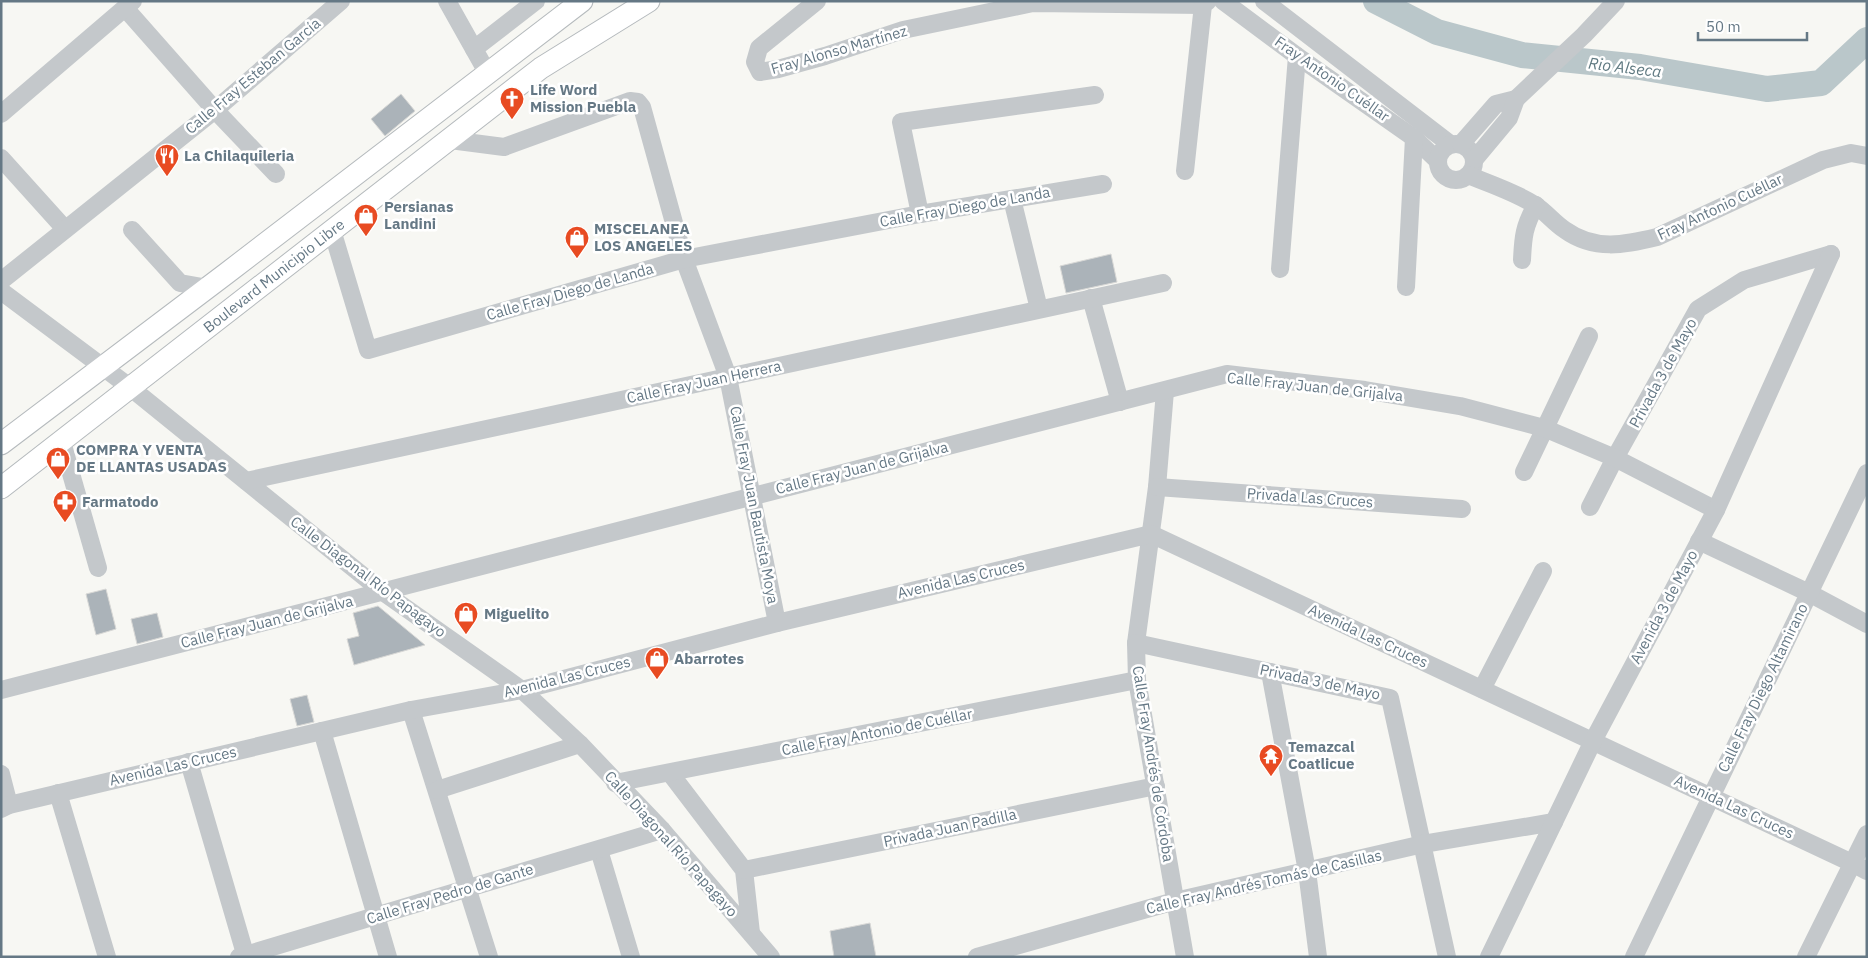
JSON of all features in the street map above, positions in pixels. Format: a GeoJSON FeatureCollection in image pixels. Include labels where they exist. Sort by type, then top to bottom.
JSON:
{"type":"FeatureCollection","features":[{"type":"Feature","properties":{"kind":"main road","name":"Boulevard Municipio Libre"},"geometry":{"type":"LineString","coordinates":[[1,444],[582,1]]}},
{"type":"Feature","properties":{"kind":"main road","name":"Boulevard Municipio Libre"},"geometry":{"type":"LineString","coordinates":[[1,488],[541,68],[649,1]]}},
{"type":"Feature","properties":{"kind":"street","name":"Calle Fray Esteban García"},"geometry":{"type":"LineString","coordinates":[[1,281],[215,110],[341,1]]}},
{"type":"Feature","properties":{"kind":"street"},"geometry":{"type":"LineString","coordinates":[[447,1],[488,74]]}},
{"type":"Feature","properties":{"kind":"street"},"geometry":{"type":"LineString","coordinates":[[474,49],[536,1]]}},
{"type":"Feature","properties":{"kind":"street","name":"Fray Alonso Martínez"},"geometry":{"type":"LineString","coordinates":[[818,1],[759,48],[755,62],[760,72],[825,56],[968,8]]}},
{"type":"Feature","properties":{"kind":"street","name":"Fray Antonio Cuéllar"},"geometry":{"type":"LineString","coordinates":[[1224,1],[1297,56],[1414,138],[1438,160]]}},
{"type":"Feature","properties":{"kind":"street","name":"Fray Antonio Cuéllar"},"geometry":{"type":"LineString","coordinates":[[1264,1],[1455,144]]}},
{"type":"Feature","properties":{"kind":"street"},"geometry":{"type":"LineString","coordinates":[[968,8],[1034,3],[1206,3],[1185,171]]}},
{"type":"Feature","properties":{"kind":"street"},"geometry":{"type":"LineString","coordinates":[[1,114],[130,4],[215,110],[276,174]]}},
{"type":"Feature","properties":{"kind":"street"},"geometry":{"type":"LineString","coordinates":[[1516,99],[1509,118],[1463,179],[1450,179],[1441,172],[1438,160],[1441,150],[1455,144],[1496,104],[1516,99],[1584,35],[1606,5]]}},
{"type":"Feature","properties":{"kind":"street"},"geometry":{"type":"LineString","coordinates":[[1280,268],[1297,56]]}},
{"type":"Feature","properties":{"kind":"street"},"geometry":{"type":"LineString","coordinates":[[920,214],[900,122],[1095,95]]}},
{"type":"Feature","properties":{"kind":"street","name":"Calle Fray Juan Bautista Moya"},"geometry":{"type":"LineString","coordinates":[[450,140],[504,147],[630,101],[638,102],[642,107],[684,259],[728,377],[777,623]]}},
{"type":"Feature","properties":{"kind":"street"},"geometry":{"type":"LineString","coordinates":[[1406,287],[1414,138]]}},
{"type":"Feature","properties":{"kind":"street"},"geometry":{"type":"LineString","coordinates":[[1455,144],[1470,150],[1471,168]]}},
{"type":"Feature","properties":{"kind":"street","name":"Fray Antonio Cuéllar"},"geometry":{"type":"LineString","coordinates":[[1471,168],[1499,187],[1536,205],[1565,231],[1593,244],[1612,246],[1657,237],[1823,160],[1851,154],[1867,156]]}},
{"type":"Feature","properties":{"kind":"street"},"geometry":{"type":"LineString","coordinates":[[1,158],[65,229]]}},
{"type":"Feature","properties":{"kind":"street","name":"Calle Fray Diego de Landa"},"geometry":{"type":"LineString","coordinates":[[332,230],[368,350],[684,259],[920,214],[1102,184]]}},
{"type":"Feature","properties":{"kind":"street"},"geometry":{"type":"LineString","coordinates":[[1012,199],[1039,309]]}},
{"type":"Feature","properties":{"kind":"street"},"geometry":{"type":"LineString","coordinates":[[1522,260],[1526,222],[1536,205]]}},
{"type":"Feature","properties":{"kind":"street"},"geometry":{"type":"LineString","coordinates":[[132,230],[180,283],[208,288]]}},
{"type":"Feature","properties":{"kind":"street","name":"Privada 3 de Mayo"},"geometry":{"type":"LineString","coordinates":[[1590,507],[1615,458],[1698,310],[1744,280],[1831,254]]}},
{"type":"Feature","properties":{"kind":"street","name":"Avenida 3 de Mayo"},"geometry":{"type":"LineString","coordinates":[[1489,957],[1593,741],[1716,510],[1831,254]]}},
{"type":"Feature","properties":{"kind":"street"},"geometry":{"type":"LineString","coordinates":[[178,310],[180,283]]}},
{"type":"Feature","properties":{"kind":"street","name":"Calle Fray Juan Herrera"},"geometry":{"type":"LineString","coordinates":[[246,481],[1163,283]]}},
{"type":"Feature","properties":{"kind":"street","name":"Calle Diagonal Río Papagayo"},"geometry":{"type":"LineString","coordinates":[[1,291],[131,388],[383,592],[522,690],[580,744],[662,830],[771,957]]}},
{"type":"Feature","properties":{"kind":"street"},"geometry":{"type":"LineString","coordinates":[[1091,298],[1120,402]]}},
{"type":"Feature","properties":{"kind":"street"},"geometry":{"type":"LineString","coordinates":[[1524,472],[1589,336]]}},
{"type":"Feature","properties":{"kind":"street","name":"Calle Fray Juan de Grijalva"},"geometry":{"type":"LineString","coordinates":[[1,690],[1227,374],[1365,390],[1460,406],[1544,428],[1615,458],[1716,510]]}},
{"type":"Feature","properties":{"kind":"street","name":"Calle Fray Andrés de Córdoba"},"geometry":{"type":"LineString","coordinates":[[1164,391],[1157,487],[1136,643],[1137,680],[1185,957]]}},
{"type":"Feature","properties":{"kind":"street"},"geometry":{"type":"LineString","coordinates":[[62,442],[98,568]]}},
{"type":"Feature","properties":{"kind":"street","name":"Calle Fray Diego Altamirano"},"geometry":{"type":"LineString","coordinates":[[1634,957],[1867,473]]}},
{"type":"Feature","properties":{"kind":"street","name":"Privada Las Cruces"},"geometry":{"type":"LineString","coordinates":[[1157,487],[1462,509]]}},
{"type":"Feature","properties":{"kind":"street","name":"Avenida Las Cruces"},"geometry":{"type":"LineString","coordinates":[[5,807],[411,710],[522,690],[777,623],[1151,534],[1860,867]]}},
{"type":"Feature","properties":{"kind":"street"},"geometry":{"type":"LineString","coordinates":[[1699,542],[1809,593],[1867,624]]}},
{"type":"Feature","properties":{"kind":"street"},"geometry":{"type":"LineString","coordinates":[[1482,689],[1543,571]]}},
{"type":"Feature","properties":{"kind":"street","name":"Privada 3 de Mayo"},"geometry":{"type":"LineString","coordinates":[[1136,643],[1390,698],[1447,957]]}},
{"type":"Feature","properties":{"kind":"street"},"geometry":{"type":"LineString","coordinates":[[1270,672],[1307,871],[1318,957]]}},
{"type":"Feature","properties":{"kind":"street","name":"Calle Fray Antonio de Cuéllar"},"geometry":{"type":"LineString","coordinates":[[616,783],[1137,680]]}},
{"type":"Feature","properties":{"kind":"street"},"geometry":{"type":"LineString","coordinates":[[411,710],[489,957]]}},
{"type":"Feature","properties":{"kind":"street"},"geometry":{"type":"LineString","coordinates":[[322,731],[388,957]]}},
{"type":"Feature","properties":{"kind":"street"},"geometry":{"type":"LineString","coordinates":[[437,790],[580,744]]}},
{"type":"Feature","properties":{"kind":"street"},"geometry":{"type":"LineString","coordinates":[[189,762],[244,956]]}},
{"type":"Feature","properties":{"kind":"street"},"geometry":{"type":"LineString","coordinates":[[670,773],[744,870],[750,933]]}},
{"type":"Feature","properties":{"kind":"street"},"geometry":{"type":"LineString","coordinates":[[1,774],[5,807]]}},
{"type":"Feature","properties":{"kind":"street","name":"Privada Juan Padilla"},"geometry":{"type":"LineString","coordinates":[[744,870],[1156,786]]}},
{"type":"Feature","properties":{"kind":"street"},"geometry":{"type":"LineString","coordinates":[[58,793],[107,957]]}},
{"type":"Feature","properties":{"kind":"street","name":"Calle Fray Andrés Tomás de Casillas"},"geometry":{"type":"LineString","coordinates":[[977,957],[1175,901],[1422,844],[1554,822]]}},
{"type":"Feature","properties":{"kind":"street","name":"Calle Fray Pedro de Gante"},"geometry":{"type":"LineString","coordinates":[[244,956],[662,830]]}},
{"type":"Feature","properties":{"kind":"street"},"geometry":{"type":"LineString","coordinates":[[1806,957],[1860,867],[1867,834]]}},
{"type":"Feature","properties":{"kind":"street"},"geometry":{"type":"LineString","coordinates":[[598,850],[631,957]]}},
{"type":"Feature","properties":{"kind":"building"},"geometry":{"type":"Polygon","coordinates":[[[401,94],[415,111],[385,136],[371,119],[401,94]]]}},
{"type":"Feature","properties":{"kind":"building"},"geometry":{"type":"Polygon","coordinates":[[[1111,254],[1117,282],[1066,293],[1060,266],[1111,254]]]}},
{"type":"Feature","properties":{"kind":"building"},"geometry":{"type":"Polygon","coordinates":[[[106,589],[116,629],[96,635],[86,594],[106,589]]]}},
{"type":"Feature","properties":{"kind":"building"},"geometry":{"type":"Polygon","coordinates":[[[378,606],[425,645],[354,665],[347,639],[359,636],[353,613],[378,606]]]}},
{"type":"Feature","properties":{"kind":"building"},"geometry":{"type":"Polygon","coordinates":[[[157,613],[163,637],[137,644],[131,619],[157,613]]]}},
{"type":"Feature","properties":{"kind":"building"},"geometry":{"type":"Polygon","coordinates":[[[307,695],[314,722],[297,726],[290,699],[307,695]]]}},
{"type":"Feature","properties":{"kind":"building"},"geometry":{"type":"Polygon","coordinates":[[[870,923],[876,957],[834,957],[830,931],[870,923]]]}},
{"type":"Feature","properties":{"kind":"waterway","name":"Rio Alseca"},"geometry":{"type":"LineString","coordinates":[[1376,1],[1437,32],[1522,55],[1640,67],[1767,89],[1821,83],[1867,40]]}},
{"type":"Feature","properties":{"kind":"place","name":"Life Word Mission Puebla"},"geometry":{"type":"Point","coordinates":[512,120]}},
{"type":"Feature","properties":{"kind":"place","name":"La Chilaquileria"},"geometry":{"type":"Point","coordinates":[167,177]}},
{"type":"Feature","properties":{"kind":"place","name":"Persianas Landini"},"geometry":{"type":"Point","coordinates":[366,237]}},
{"type":"Feature","properties":{"kind":"place","name":"MISCELANEA LOS ANGELES"},"geometry":{"type":"Point","coordinates":[577,259]}},
{"type":"Feature","properties":{"kind":"place","name":"COMPRA Y VENTA DE LLANTAS USADAS"},"geometry":{"type":"Point","coordinates":[58,480]}},
{"type":"Feature","properties":{"kind":"place","name":"Farmatodo"},"geometry":{"type":"Point","coordinates":[65,523]}},
{"type":"Feature","properties":{"kind":"place","name":"Miguelito"},"geometry":{"type":"Point","coordinates":[466,635]}},
{"type":"Feature","properties":{"kind":"place","name":"Abarrotes"},"geometry":{"type":"Point","coordinates":[657,680]}},
{"type":"Feature","properties":{"kind":"place","name":"Temazcal Coatlicue"},"geometry":{"type":"Point","coordinates":[1271,777]}}]}
